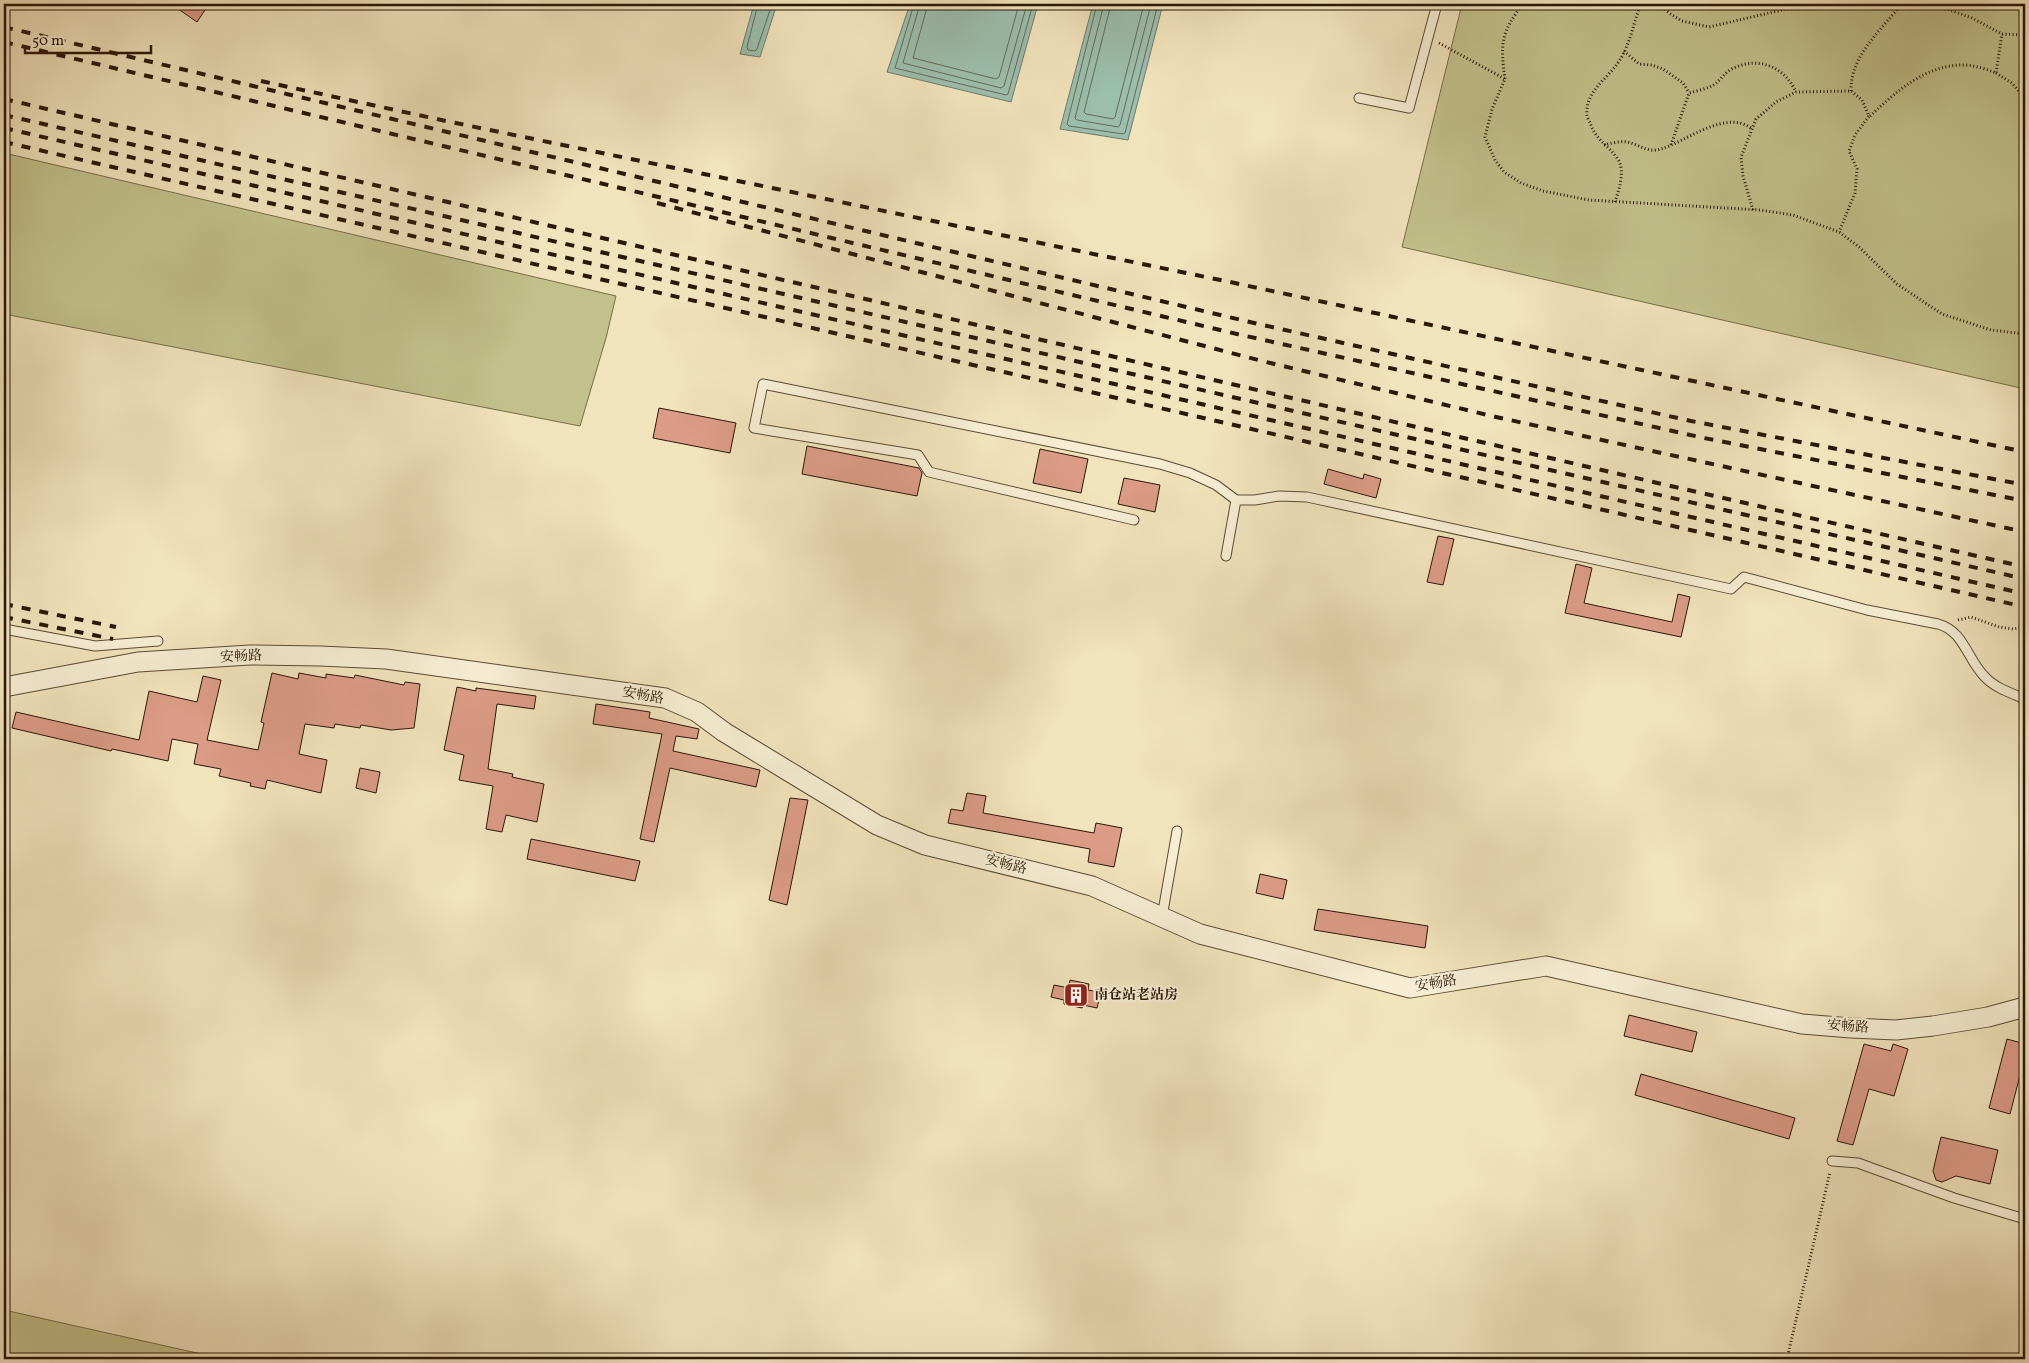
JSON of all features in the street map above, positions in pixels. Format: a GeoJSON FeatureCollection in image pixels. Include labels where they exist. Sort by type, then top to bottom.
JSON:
{"type":"FeatureCollection","features":[{"type":"Feature","properties":{"kind":"street","name":"安畅路"},"geometry":{"type":"LineString","coordinates":[[4,687],[138,662],[250,655],[320,656],[386,659],[665,698],[697,712],[724,732],[877,825],[903,837],[925,845],[1092,886],[1200,934],[1410,988],[1546,966],[1802,1024],[1896,1030],[1988,1017],[2025,1007]]}},
{"type":"Feature","properties":{"kind":"lane"},"geometry":{"type":"LineString","coordinates":[[1359,98],[1409,108],[1437,4]]}},
{"type":"Feature","properties":{"kind":"lane"},"geometry":{"type":"LineString","coordinates":[[1134,520],[929,472],[918,455],[754,428],[763,384],[1160,464],[1190,473],[1216,485],[1236,500],[1255,500],[1279,496],[1307,497],[1731,589],[1744,577],[1867,610],[1943,625],[1952,629],[1960,637],[1972,660],[1986,678],[1997,687],[2025,699]]}},
{"type":"Feature","properties":{"kind":"lane"},"geometry":{"type":"LineString","coordinates":[[1226,556],[1236,500]]}},
{"type":"Feature","properties":{"kind":"lane"},"geometry":{"type":"LineString","coordinates":[[4,629],[95,646],[158,641]]}},
{"type":"Feature","properties":{"kind":"lane"},"geometry":{"type":"LineString","coordinates":[[1162,917],[1177,831]]}},
{"type":"Feature","properties":{"kind":"lane"},"geometry":{"type":"LineString","coordinates":[[1832,1161],[1858,1163],[1954,1198],[2025,1219]]}},
{"type":"Feature","properties":{"kind":"path"},"geometry":{"type":"LineString","coordinates":[[1523,4],[1507,27],[1501,50],[1505,79],[1492,109],[1485,138],[1495,160],[1504,172],[1521,183],[1543,191],[1589,200],[1753,210],[1793,215],[1839,232],[1898,284],[1942,314],[1991,330],[2025,334]]}},
{"type":"Feature","properties":{"kind":"path"},"geometry":{"type":"LineString","coordinates":[[1615,202],[1621,185],[1621,170],[1618,158],[1603,145],[1594,133],[1587,115],[1591,94],[1618,64],[1641,4]]}},
{"type":"Feature","properties":{"kind":"path"},"geometry":{"type":"LineString","coordinates":[[1660,4],[1669,13],[1682,21],[1709,27],[1786,9],[1886,8],[1911,4],[1950,10],[1972,18],[2002,34],[2025,36]]}},
{"type":"Feature","properties":{"kind":"path"},"geometry":{"type":"LineString","coordinates":[[1851,91],[1850,80],[1859,57],[1900,6]]}},
{"type":"Feature","properties":{"kind":"path"},"geometry":{"type":"LineString","coordinates":[[1996,73],[2002,34]]}},
{"type":"Feature","properties":{"kind":"path"},"geometry":{"type":"LineString","coordinates":[[1428,37],[1505,79]]}},
{"type":"Feature","properties":{"kind":"path"},"geometry":{"type":"LineString","coordinates":[[1624,51],[1639,64],[1652,65],[1663,69],[1683,83],[1689,93],[1671,146]]}},
{"type":"Feature","properties":{"kind":"path"},"geometry":{"type":"LineString","coordinates":[[1689,93],[1713,86],[1730,70],[1742,66],[1764,64],[1776,68],[1790,79],[1796,92]]}},
{"type":"Feature","properties":{"kind":"path"},"geometry":{"type":"LineString","coordinates":[[1839,232],[1855,193],[1856,169],[1849,151],[1855,135],[1868,118],[1896,92],[1912,81],[1934,70],[1962,65],[1996,73],[2012,83],[2025,99]]}},
{"type":"Feature","properties":{"kind":"path"},"geometry":{"type":"LineString","coordinates":[[1753,210],[1743,176],[1741,157],[1756,119],[1762,113],[1776,102],[1796,92],[1851,91],[1862,100],[1869,116],[1868,118]]}},
{"type":"Feature","properties":{"kind":"path"},"geometry":{"type":"LineString","coordinates":[[1603,145],[1614,142],[1631,143],[1637,147],[1658,150],[1671,146],[1704,128],[1731,122],[1752,129]]}},
{"type":"Feature","properties":{"kind":"path"},"geometry":{"type":"LineString","coordinates":[[1943,625],[1971,617],[1988,621],[1999,627],[2014,629],[2025,627]]}},
{"type":"Feature","properties":{"kind":"path"},"geometry":{"type":"LineString","coordinates":[[1787,1359],[1832,1161]]}},
{"type":"Feature","properties":{"kind":"shaded area"},"geometry":{"type":"Polygon","coordinates":[[[1462,4],[2025,4],[2025,389],[1402,247],[1462,4]]]}},
{"type":"Feature","properties":{"kind":"shaded area"},"geometry":{"type":"Polygon","coordinates":[[[4,153],[616,296],[606,338],[580,426],[4,314],[4,153]]]}},
{"type":"Feature","properties":{"kind":"shaded area"},"geometry":{"type":"Polygon","coordinates":[[[4,1310],[224,1359],[4,1359],[4,1310]]]}},
{"type":"Feature","properties":{"kind":"water"},"geometry":{"type":"Polygon","coordinates":[[[754,4],[777,4],[760,57],[740,54],[754,4]]]}},
{"type":"Feature","properties":{"kind":"water"},"geometry":{"type":"Polygon","coordinates":[[[910,4],[1038,4],[1011,102],[887,72],[910,4]]]}},
{"type":"Feature","properties":{"kind":"water"},"geometry":{"type":"Polygon","coordinates":[[[1093,4],[1163,4],[1128,140],[1060,129],[1093,4]]]}},
{"type":"Feature","properties":{"kind":"building"},"geometry":{"type":"Polygon","coordinates":[[[171,4],[209,4],[197,22],[171,4]]]}},
{"type":"Feature","properties":{"kind":"building"},"geometry":{"type":"Polygon","coordinates":[[[659,408],[736,423],[730,453],[653,438],[659,408]]]}},
{"type":"Feature","properties":{"kind":"building"},"geometry":{"type":"Polygon","coordinates":[[[807,446],[919,468],[922,473],[917,496],[802,474],[807,446]]]}},
{"type":"Feature","properties":{"kind":"building"},"geometry":{"type":"Polygon","coordinates":[[[1040,449],[1088,459],[1081,493],[1033,483],[1040,449]]]}},
{"type":"Feature","properties":{"kind":"building"},"geometry":{"type":"Polygon","coordinates":[[[1328,469],[1363,479],[1364,474],[1381,479],[1376,498],[1324,484],[1328,469]]]}},
{"type":"Feature","properties":{"kind":"building"},"geometry":{"type":"Polygon","coordinates":[[[1124,478],[1160,485],[1155,512],[1118,504],[1124,478]]]}},
{"type":"Feature","properties":{"kind":"building"},"geometry":{"type":"Polygon","coordinates":[[[1438,536],[1454,539],[1443,585],[1427,582],[1438,536]]]}},
{"type":"Feature","properties":{"kind":"building"},"geometry":{"type":"Polygon","coordinates":[[[1576,564],[1592,568],[1584,603],[1672,622],[1678,594],[1690,597],[1681,637],[1565,613],[1576,564]]]}},
{"type":"Feature","properties":{"kind":"building"},"geometry":{"type":"Polygon","coordinates":[[[272,673],[298,679],[299,673],[326,678],[326,674],[354,678],[355,675],[404,685],[405,682],[420,684],[414,728],[391,730],[361,725],[360,728],[335,724],[334,728],[305,724],[299,754],[327,760],[321,793],[267,780],[265,789],[250,786],[251,783],[219,776],[221,769],[194,764],[198,744],[172,739],[168,761],[112,749],[111,751],[12,728],[16,712],[139,740],[149,691],[197,702],[203,676],[221,680],[207,740],[258,750],[264,723],[261,722],[272,673]]]}},
{"type":"Feature","properties":{"kind":"building"},"geometry":{"type":"Polygon","coordinates":[[[457,687],[476,691],[476,688],[536,696],[534,709],[497,704],[488,769],[513,774],[512,777],[544,784],[537,822],[506,815],[502,832],[486,829],[493,786],[459,780],[464,755],[444,750],[457,687]]]}},
{"type":"Feature","properties":{"kind":"building"},"geometry":{"type":"Polygon","coordinates":[[[596,704],[650,712],[649,718],[699,729],[697,739],[676,736],[673,751],[760,770],[756,787],[670,768],[654,842],[640,839],[662,734],[593,724],[596,704]]]}},
{"type":"Feature","properties":{"kind":"building"},"geometry":{"type":"Polygon","coordinates":[[[360,768],[380,772],[376,793],[356,788],[360,768]]]}},
{"type":"Feature","properties":{"kind":"building"},"geometry":{"type":"Polygon","coordinates":[[[967,793],[986,796],[983,813],[1094,833],[1096,823],[1122,828],[1114,867],[1088,862],[1090,849],[948,823],[951,809],[963,811],[967,793]]]}},
{"type":"Feature","properties":{"kind":"building"},"geometry":{"type":"Polygon","coordinates":[[[790,798],[808,800],[787,905],[769,900],[790,798]]]}},
{"type":"Feature","properties":{"kind":"building"},"geometry":{"type":"Polygon","coordinates":[[[531,839],[640,861],[635,881],[527,859],[531,839]]]}},
{"type":"Feature","properties":{"kind":"building"},"geometry":{"type":"Polygon","coordinates":[[[1260,874],[1287,880],[1283,899],[1256,893],[1260,874]]]}},
{"type":"Feature","properties":{"kind":"building"},"geometry":{"type":"Polygon","coordinates":[[[1318,909],[1428,926],[1425,948],[1314,930],[1318,909]]]}},
{"type":"Feature","properties":{"kind":"building","name":"南仓站老站房"},"geometry":{"type":"Polygon","coordinates":[[[1070,980],[1089,984],[1088,990],[1101,992],[1097,1008],[1083,1005],[1082,1008],[1064,1004],[1064,1000],[1051,997],[1054,985],[1069,988],[1070,980]]]}},
{"type":"Feature","properties":{"kind":"building"},"geometry":{"type":"Polygon","coordinates":[[[1629,1015],[1697,1032],[1692,1052],[1624,1036],[1629,1015]]]}},
{"type":"Feature","properties":{"kind":"building"},"geometry":{"type":"Polygon","coordinates":[[[2007,1039],[2025,1044],[2025,1056],[2010,1114],[1989,1108],[2007,1039]]]}},
{"type":"Feature","properties":{"kind":"building"},"geometry":{"type":"Polygon","coordinates":[[[1864,1044],[1891,1051],[1893,1044],[1908,1049],[1894,1096],[1869,1089],[1853,1145],[1837,1141],[1864,1044]]]}},
{"type":"Feature","properties":{"kind":"building"},"geometry":{"type":"Polygon","coordinates":[[[1641,1074],[1795,1118],[1789,1139],[1635,1095],[1641,1074]]]}},
{"type":"Feature","properties":{"kind":"building"},"geometry":{"type":"Polygon","coordinates":[[[1941,1137],[1998,1150],[1990,1184],[1956,1176],[1942,1182],[1936,1180],[1933,1171],[1941,1137]]]}},
{"type":"Feature","properties":{"kind":"railway"},"geometry":{"type":"LineString","coordinates":[[4,27],[1254,323],[1691,421],[2025,485]]}},
{"type":"Feature","properties":{"kind":"railway"},"geometry":{"type":"LineString","coordinates":[[4,42],[1237,334],[1704,438],[2025,501]]}},
{"type":"Feature","properties":{"kind":"railway"},"geometry":{"type":"LineString","coordinates":[[261,81],[446,121],[1230,282],[2025,452]]}},
{"type":"Feature","properties":{"kind":"railway"},"geometry":{"type":"LineString","coordinates":[[4,99],[2025,567]]}},
{"type":"Feature","properties":{"kind":"railway"},"geometry":{"type":"LineString","coordinates":[[4,115],[2025,579]]}},
{"type":"Feature","properties":{"kind":"railway"},"geometry":{"type":"LineString","coordinates":[[4,128],[2025,594]]}},
{"type":"Feature","properties":{"kind":"railway"},"geometry":{"type":"LineString","coordinates":[[4,142],[2025,607]]}},
{"type":"Feature","properties":{"kind":"railway"},"geometry":{"type":"LineString","coordinates":[[657,203],[1262,361],[1496,417],[2025,532]]}},
{"type":"Feature","properties":{"kind":"railway"},"geometry":{"type":"LineString","coordinates":[[4,604],[116,627]]}},
{"type":"Feature","properties":{"kind":"railway"},"geometry":{"type":"LineString","coordinates":[[4,617],[113,639]]}},
{"type":"Feature","properties":{"kind":"place","name":"南仓站老站房"},"geometry":{"type":"Point","coordinates":[1076,995]}}]}
